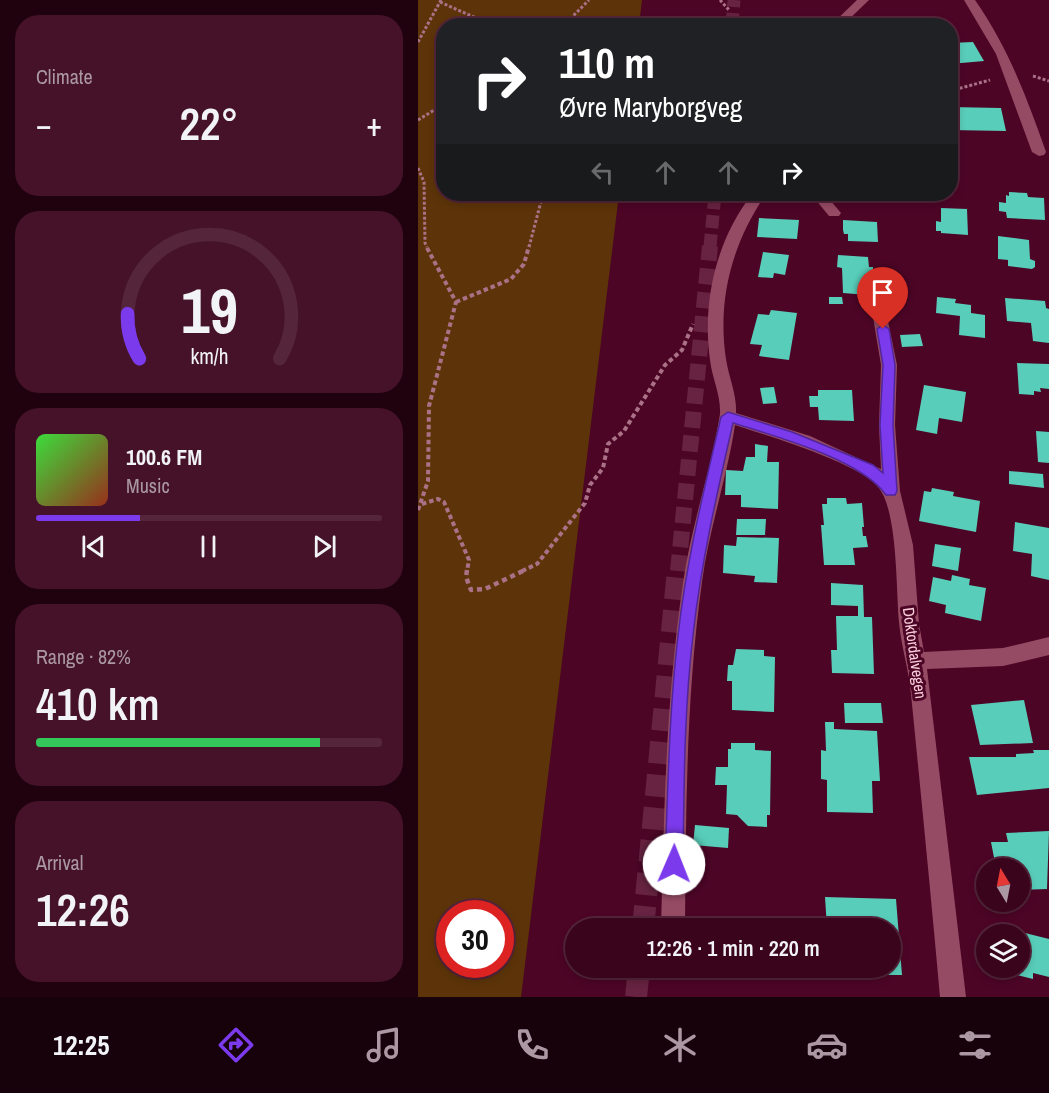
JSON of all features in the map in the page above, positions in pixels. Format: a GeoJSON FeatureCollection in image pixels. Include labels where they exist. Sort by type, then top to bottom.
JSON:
{"type":"FeatureCollection","features":[{"type":"Feature","properties":{"kind":"street"},"geometry":{"type":"LineString","coordinates":[[844,18],[864,0]]}},
{"type":"Feature","properties":{"kind":"street"},"geometry":{"type":"LineString","coordinates":[[969,0],[994,36],[1007,61],[1039,152]]}},
{"type":"Feature","properties":{"kind":"street"},"geometry":{"type":"LineString","coordinates":[[673,918],[677,747],[685,636],[700,537],[728,417],[728,402],[718,359],[716,306],[721,275],[736,229],[753,201]]}},
{"type":"Feature","properties":{"kind":"street"},"geometry":{"type":"LineString","coordinates":[[824,201],[834,213]]}},
{"type":"Feature","properties":{"kind":"street","name":"Doktordalvegen"},"geometry":{"type":"LineString","coordinates":[[880,311],[889,365],[887,425],[890,491],[895,500],[904,545],[909,624],[921,690],[953,997]]}},
{"type":"Feature","properties":{"kind":"street"},"geometry":{"type":"LineString","coordinates":[[728,417],[793,437],[868,469],[884,481],[890,491]]}},
{"type":"Feature","properties":{"kind":"street"},"geometry":{"type":"LineString","coordinates":[[916,661],[1003,657],[1048,646]]}},
{"type":"Feature","properties":{"kind":"path"},"geometry":{"type":"LineString","coordinates":[[571,18],[589,0]]}},
{"type":"Feature","properties":{"kind":"path"},"geometry":{"type":"LineString","coordinates":[[720,0],[730,11]]}},
{"type":"Feature","properties":{"kind":"path"},"geometry":{"type":"LineString","coordinates":[[418,42],[440,1],[476,18]]}},
{"type":"Feature","properties":{"kind":"path"},"geometry":{"type":"LineString","coordinates":[[418,120],[436,109]]}},
{"type":"Feature","properties":{"kind":"path"},"geometry":{"type":"LineString","coordinates":[[418,168],[424,182],[425,243],[456,302],[429,406],[428,481],[422,504],[418,510]]}},
{"type":"Feature","properties":{"kind":"path"},"geometry":{"type":"LineString","coordinates":[[456,302],[511,279],[524,264],[541,201]]}},
{"type":"Feature","properties":{"kind":"path"},"geometry":{"type":"LineString","coordinates":[[422,504],[438,499],[444,502],[469,560],[466,577],[471,590],[485,589],[537,564],[547,548],[585,503],[590,485],[603,468],[608,444],[624,431],[665,365],[682,350],[700,312],[706,307],[716,306]]}},
{"type":"Feature","properties":{"kind":"shaded area"},"geometry":{"type":"Polygon","coordinates":[[[418,0],[642,0],[640,18],[436,18],[436,201],[618,201],[521,997],[418,997],[418,0]]]}},
{"type":"Feature","properties":{"kind":"building"},"geometry":{"type":"Polygon","coordinates":[[[973,42],[984,61],[958,63],[958,43],[973,42]]]}},
{"type":"Feature","properties":{"kind":"building"},"geometry":{"type":"Polygon","coordinates":[[[958,107],[1001,108],[1006,131],[958,130],[958,107]]]}},
{"type":"Feature","properties":{"kind":"building"},"geometry":{"type":"Polygon","coordinates":[[[1009,192],[1027,193],[1028,197],[1044,198],[1045,220],[1007,218],[1006,212],[999,211],[999,202],[1006,203],[1006,195],[1009,196],[1009,192]]]}},
{"type":"Feature","properties":{"kind":"building"},"geometry":{"type":"Polygon","coordinates":[[[941,208],[967,209],[968,235],[936,231],[936,221],[941,222],[941,208]]]}},
{"type":"Feature","properties":{"kind":"building"},"geometry":{"type":"Polygon","coordinates":[[[759,218],[799,220],[797,239],[757,237],[759,218]]]}},
{"type":"Feature","properties":{"kind":"building"},"geometry":{"type":"Polygon","coordinates":[[[843,220],[877,222],[878,242],[848,241],[848,234],[844,234],[843,230],[843,220]]]}},
{"type":"Feature","properties":{"kind":"building"},"geometry":{"type":"Polygon","coordinates":[[[998,236],[1029,240],[1030,259],[1035,261],[1035,267],[1032,269],[1008,266],[1008,260],[998,259],[998,236]]]}},
{"type":"Feature","properties":{"kind":"building"},"geometry":{"type":"Polygon","coordinates":[[[763,252],[789,255],[785,275],[774,273],[773,278],[758,277],[763,252]]]}},
{"type":"Feature","properties":{"kind":"building"},"geometry":{"type":"Polygon","coordinates":[[[838,255],[868,257],[869,267],[873,267],[873,274],[869,273],[868,295],[843,293],[842,268],[837,267],[838,255]]]}},
{"type":"Feature","properties":{"kind":"building"},"geometry":{"type":"Polygon","coordinates":[[[829,297],[842,297],[843,304],[829,304],[829,297]]]}},
{"type":"Feature","properties":{"kind":"building"},"geometry":{"type":"Polygon","coordinates":[[[937,297],[956,299],[955,303],[971,305],[971,313],[985,315],[985,338],[959,335],[960,316],[936,313],[937,297]]]}},
{"type":"Feature","properties":{"kind":"building"},"geometry":{"type":"Polygon","coordinates":[[[1005,298],[1045,301],[1046,308],[1049,309],[1049,343],[1033,341],[1031,323],[1007,321],[1005,298]]]}},
{"type":"Feature","properties":{"kind":"building"},"geometry":{"type":"Polygon","coordinates":[[[771,310],[797,313],[789,360],[759,356],[762,345],[750,344],[758,314],[769,315],[771,310]]]}},
{"type":"Feature","properties":{"kind":"building"},"geometry":{"type":"Polygon","coordinates":[[[920,334],[923,346],[902,347],[900,335],[920,334]]]}},
{"type":"Feature","properties":{"kind":"building"},"geometry":{"type":"Polygon","coordinates":[[[1017,363],[1049,364],[1049,389],[1040,388],[1041,392],[1034,391],[1034,395],[1019,394],[1017,363]]]}},
{"type":"Feature","properties":{"kind":"building"},"geometry":{"type":"Polygon","coordinates":[[[924,385],[966,392],[962,422],[939,418],[937,434],[916,430],[924,385]]]}},
{"type":"Feature","properties":{"kind":"building"},"geometry":{"type":"Polygon","coordinates":[[[774,387],[777,403],[763,404],[760,388],[774,387]]]}},
{"type":"Feature","properties":{"kind":"building"},"geometry":{"type":"Polygon","coordinates":[[[818,390],[852,390],[854,421],[819,420],[818,407],[810,407],[809,396],[818,396],[818,390]]]}},
{"type":"Feature","properties":{"kind":"building"},"geometry":{"type":"Polygon","coordinates":[[[1036,431],[1049,432],[1049,463],[1038,462],[1036,431]]]}},
{"type":"Feature","properties":{"kind":"building"},"geometry":{"type":"Polygon","coordinates":[[[755,444],[768,446],[767,462],[779,462],[778,509],[741,507],[741,495],[725,495],[726,470],[743,471],[746,457],[755,457],[755,444]]]}},
{"type":"Feature","properties":{"kind":"building"},"geometry":{"type":"Polygon","coordinates":[[[1009,471],[1043,474],[1044,488],[1009,484],[1009,471]]]}},
{"type":"Feature","properties":{"kind":"building"},"geometry":{"type":"Polygon","coordinates":[[[932,488],[954,492],[953,496],[980,501],[976,532],[919,521],[924,491],[931,492],[932,488]]]}},
{"type":"Feature","properties":{"kind":"building"},"geometry":{"type":"Polygon","coordinates":[[[827,498],[846,498],[847,504],[862,503],[863,536],[866,536],[868,547],[853,548],[855,565],[824,565],[821,525],[824,525],[822,504],[827,504],[827,498]]]}},
{"type":"Feature","properties":{"kind":"building"},"geometry":{"type":"Polygon","coordinates":[[[737,519],[766,519],[765,535],[736,535],[737,519]]]}},
{"type":"Feature","properties":{"kind":"building"},"geometry":{"type":"Polygon","coordinates":[[[1015,522],[1049,528],[1049,580],[1031,576],[1032,554],[1013,551],[1015,522]]]}},
{"type":"Feature","properties":{"kind":"building"},"geometry":{"type":"Polygon","coordinates":[[[737,537],[779,538],[777,583],[754,582],[755,576],[723,573],[724,545],[736,546],[737,537]]]}},
{"type":"Feature","properties":{"kind":"building"},"geometry":{"type":"Polygon","coordinates":[[[935,544],[961,548],[958,571],[932,566],[935,544]]]}},
{"type":"Feature","properties":{"kind":"building"},"geometry":{"type":"Polygon","coordinates":[[[952,575],[970,579],[969,585],[986,588],[981,621],[945,613],[946,605],[929,601],[933,577],[951,581],[952,575]]]}},
{"type":"Feature","properties":{"kind":"building"},"geometry":{"type":"Polygon","coordinates":[[[831,583],[863,585],[864,617],[872,617],[874,674],[832,673],[831,650],[837,650],[836,616],[858,616],[858,606],[831,605],[831,583]]]}},
{"type":"Feature","properties":{"kind":"building"},"geometry":{"type":"Polygon","coordinates":[[[736,649],[764,650],[764,656],[775,657],[774,712],[732,710],[732,681],[727,681],[728,665],[733,665],[736,649]]]}},
{"type":"Feature","properties":{"kind":"building"},"geometry":{"type":"Polygon","coordinates":[[[1024,700],[1033,743],[980,745],[971,705],[1024,700]]]}},
{"type":"Feature","properties":{"kind":"building"},"geometry":{"type":"Polygon","coordinates":[[[844,703],[881,703],[883,723],[845,723],[844,703]]]}},
{"type":"Feature","properties":{"kind":"building"},"geometry":{"type":"Polygon","coordinates":[[[825,722],[834,722],[834,729],[877,731],[880,781],[872,781],[873,813],[827,812],[827,780],[821,779],[821,750],[826,751],[825,722]]]}},
{"type":"Feature","properties":{"kind":"building"},"geometry":{"type":"Polygon","coordinates":[[[731,743],[755,743],[755,750],[771,751],[770,815],[767,815],[767,827],[748,826],[737,815],[726,814],[727,785],[715,785],[716,767],[728,767],[728,749],[731,749],[731,743]]]}},
{"type":"Feature","properties":{"kind":"building"},"geometry":{"type":"Polygon","coordinates":[[[1033,750],[1049,750],[1049,788],[977,795],[969,757],[1016,757],[1016,754],[1034,753],[1033,750]]]}},
{"type":"Feature","properties":{"kind":"building"},"geometry":{"type":"Polygon","coordinates":[[[695,825],[729,828],[728,848],[693,845],[695,825]]]}},
{"type":"Feature","properties":{"kind":"building"},"geometry":{"type":"Polygon","coordinates":[[[1049,831],[1047,889],[1030,890],[1030,858],[994,858],[991,842],[1008,842],[1006,833],[1049,831]]]}},
{"type":"Feature","properties":{"kind":"building"},"geometry":{"type":"Polygon","coordinates":[[[825,897],[896,899],[898,918],[826,918],[825,897]]]}},
{"type":"Feature","properties":{"kind":"building"},"geometry":{"type":"Polygon","coordinates":[[[1030,934],[1049,939],[1049,977],[1033,973],[1033,979],[1029,978],[1030,934]]]}},
{"type":"Feature","properties":{"kind":"tunnel"},"geometry":{"type":"LineString","coordinates":[[733,18],[734,0]]}},
{"type":"Feature","properties":{"kind":"tunnel"},"geometry":{"type":"LineString","coordinates":[[710,247],[714,201]]}},
{"type":"Feature","properties":{"kind":"tunnel"},"geometry":{"type":"LineString","coordinates":[[678,571],[710,246]]}},
{"type":"Feature","properties":{"kind":"tunnel"},"geometry":{"type":"LineString","coordinates":[[644,918],[678,570]]}},
{"type":"Feature","properties":{"kind":"tunnel"},"geometry":{"type":"LineString","coordinates":[[636,997],[638,978]]}},
{"type":"Feature","properties":{"kind":"route"},"geometry":{"type":"LineString","coordinates":[[674,864],[677,747],[685,636],[700,537],[728,417],[788,435],[833,453],[877,474],[890,491],[887,425],[889,365],[883,329]]}}]}
